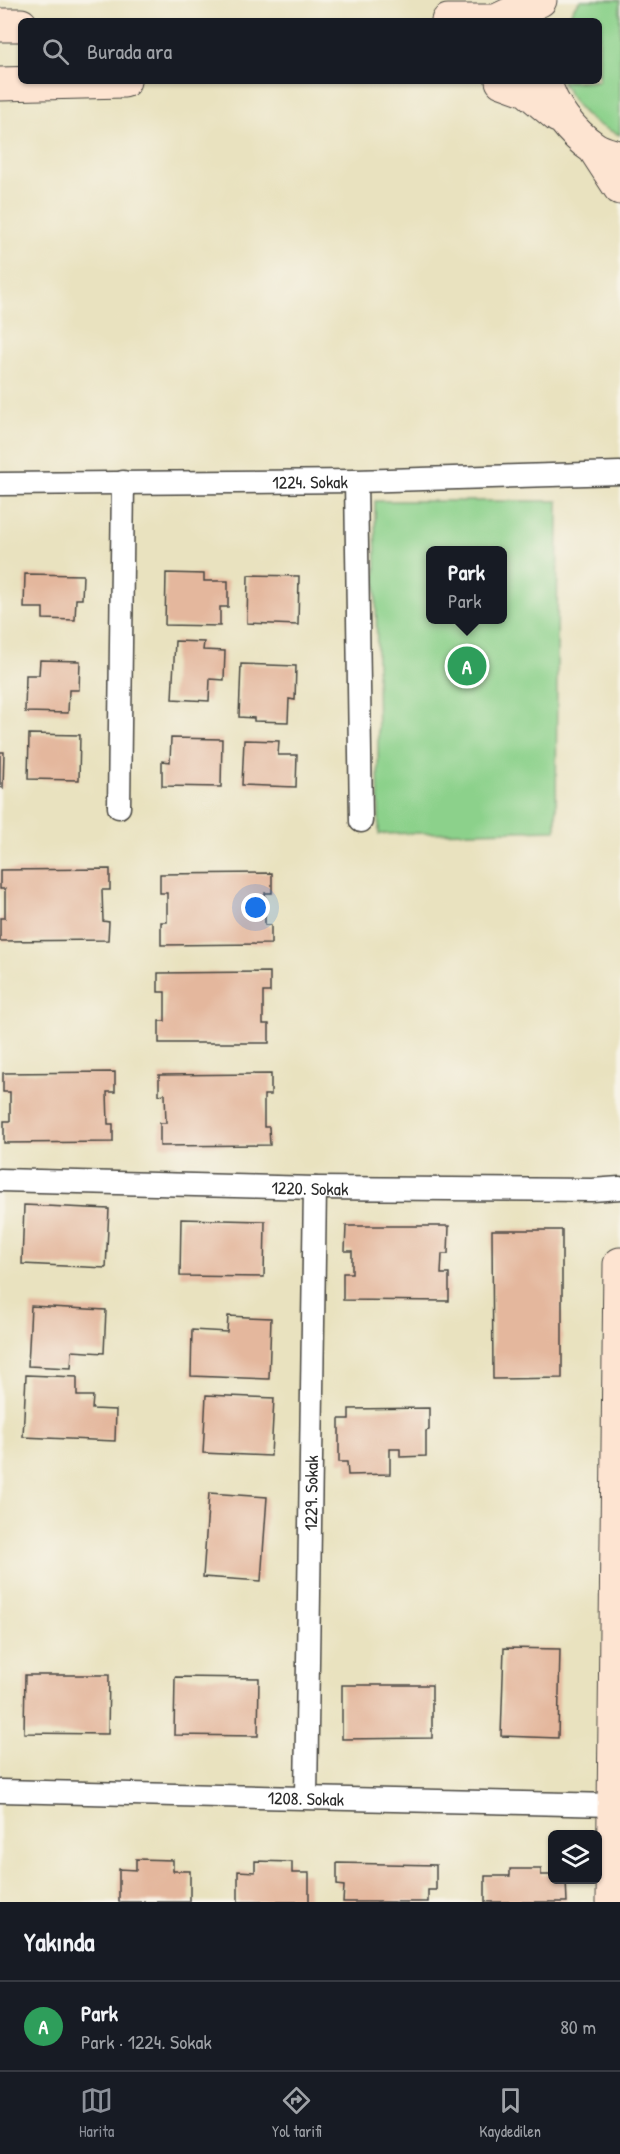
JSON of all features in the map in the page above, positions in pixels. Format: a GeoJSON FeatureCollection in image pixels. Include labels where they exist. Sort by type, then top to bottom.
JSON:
{"type":"FeatureCollection","features":[{"type":"Feature","properties":{"kind":"main road"},"geometry":{"type":"LineString","coordinates":[[502,18],[540,0]]}},
{"type":"Feature","properties":{"kind":"main road"},"geometry":{"type":"LineString","coordinates":[[547,18],[555,0]]}},
{"type":"Feature","properties":{"kind":"main road"},"geometry":{"type":"LineString","coordinates":[[0,25],[18,25]]}},
{"type":"Feature","properties":{"kind":"main road"},"geometry":{"type":"LineString","coordinates":[[0,84],[18,84]]}},
{"type":"Feature","properties":{"kind":"main road"},"geometry":{"type":"LineString","coordinates":[[510,84],[527,90],[607,153],[620,188]]}},
{"type":"Feature","properties":{"kind":"main road"},"geometry":{"type":"LineString","coordinates":[[546,84],[566,123]]}},
{"type":"Feature","properties":{"kind":"main road"},"geometry":{"type":"LineString","coordinates":[[613,1902],[620,1264]]}},
{"type":"Feature","properties":{"kind":"street","name":"1224. Sokak"},"geometry":{"type":"LineString","coordinates":[[0,484],[356,481],[620,473]]}},
{"type":"Feature","properties":{"kind":"street"},"geometry":{"type":"LineString","coordinates":[[356,481],[361,821]]}},
{"type":"Feature","properties":{"kind":"street"},"geometry":{"type":"LineString","coordinates":[[119,807],[123,482]]}},
{"type":"Feature","properties":{"kind":"street","name":"1220. Sokak"},"geometry":{"type":"LineString","coordinates":[[0,1180],[315,1188],[592,1190],[620,1188]]}},
{"type":"Feature","properties":{"kind":"street","name":"1229. Sokak"},"geometry":{"type":"LineString","coordinates":[[306,1797],[315,1188]]}},
{"type":"Feature","properties":{"kind":"street","name":"1208. Sokak"},"geometry":{"type":"LineString","coordinates":[[0,1791],[613,1805]]}},
{"type":"Feature","properties":{"kind":"green space"},"geometry":{"type":"Polygon","coordinates":[[[581,0],[620,0],[620,135],[600,126],[586,116],[563,84],[602,84],[602,18],[568,18],[581,0]]]}},
{"type":"Feature","properties":{"kind":"green space"},"geometry":{"type":"Polygon","coordinates":[[[375,501],[558,501],[556,830],[379,834],[375,501]]]}},
{"type":"Feature","properties":{"kind":"building"},"geometry":{"type":"Polygon","coordinates":[[[166,573],[204,574],[204,581],[228,581],[228,607],[220,607],[220,626],[165,625],[166,573]]]}},
{"type":"Feature","properties":{"kind":"building"},"geometry":{"type":"Polygon","coordinates":[[[25,574],[83,575],[82,599],[76,599],[75,620],[43,619],[43,608],[24,608],[25,574]]]}},
{"type":"Feature","properties":{"kind":"building"},"geometry":{"type":"Polygon","coordinates":[[[248,575],[299,576],[298,625],[247,623],[248,575]]]}},
{"type":"Feature","properties":{"kind":"building"},"geometry":{"type":"Polygon","coordinates":[[[175,641],[204,642],[203,650],[225,651],[224,680],[210,679],[209,701],[172,699],[175,641]]]}},
{"type":"Feature","properties":{"kind":"building"},"geometry":{"type":"Polygon","coordinates":[[[40,660],[80,661],[79,690],[69,690],[68,713],[25,712],[26,675],[39,675],[40,660]]]}},
{"type":"Feature","properties":{"kind":"building"},"geometry":{"type":"Polygon","coordinates":[[[241,664],[296,666],[295,700],[289,699],[288,722],[254,721],[254,718],[239,717],[241,664]]]}},
{"type":"Feature","properties":{"kind":"building"},"geometry":{"type":"Polygon","coordinates":[[[29,734],[80,735],[79,780],[28,779],[29,734]]]}},
{"type":"Feature","properties":{"kind":"building"},"geometry":{"type":"Polygon","coordinates":[[[171,738],[222,739],[221,787],[162,786],[162,761],[170,762],[171,738]]]}},
{"type":"Feature","properties":{"kind":"building"},"geometry":{"type":"Polygon","coordinates":[[[244,740],[279,741],[278,755],[297,755],[296,787],[242,785],[244,740]]]}},
{"type":"Feature","properties":{"kind":"building"},"geometry":{"type":"Polygon","coordinates":[[[0,752],[4,752],[3,788],[0,787],[0,752]]]}},
{"type":"Feature","properties":{"kind":"building"},"geometry":{"type":"Polygon","coordinates":[[[110,869],[110,890],[102,890],[103,921],[109,922],[108,940],[0,941],[0,918],[5,918],[5,889],[0,889],[0,870],[110,869]]]}},
{"type":"Feature","properties":{"kind":"building"},"geometry":{"type":"Polygon","coordinates":[[[272,873],[272,893],[265,893],[265,925],[271,925],[271,944],[161,945],[161,922],[167,922],[167,893],[160,893],[160,874],[272,873]]]}},
{"type":"Feature","properties":{"kind":"building"},"geometry":{"type":"Polygon","coordinates":[[[270,972],[270,992],[263,992],[263,1024],[269,1024],[269,1043],[159,1043],[159,1021],[165,1021],[165,992],[158,992],[158,973],[270,972]]]}},
{"type":"Feature","properties":{"kind":"building"},"geometry":{"type":"Polygon","coordinates":[[[115,1072],[115,1092],[107,1092],[108,1124],[113,1124],[113,1142],[4,1143],[4,1121],[10,1121],[10,1092],[3,1092],[3,1073],[115,1072]]]}},
{"type":"Feature","properties":{"kind":"building"},"geometry":{"type":"Polygon","coordinates":[[[271,1074],[271,1095],[264,1095],[264,1127],[269,1127],[270,1145],[160,1146],[160,1123],[166,1123],[165,1094],[159,1095],[159,1075],[271,1074]]]}},
{"type":"Feature","properties":{"kind":"building"},"geometry":{"type":"Polygon","coordinates":[[[24,1205],[109,1209],[106,1268],[22,1264],[24,1205]]]}},
{"type":"Feature","properties":{"kind":"building"},"geometry":{"type":"Polygon","coordinates":[[[181,1219],[265,1221],[264,1277],[180,1276],[181,1219]]]}},
{"type":"Feature","properties":{"kind":"building"},"geometry":{"type":"Polygon","coordinates":[[[346,1226],[449,1226],[448,1254],[442,1254],[441,1274],[449,1274],[449,1301],[343,1300],[343,1273],[352,1273],[352,1251],[345,1251],[346,1226]]]}},
{"type":"Feature","properties":{"kind":"building"},"geometry":{"type":"Polygon","coordinates":[[[492,1230],[562,1230],[562,1378],[493,1379],[492,1230]]]}},
{"type":"Feature","properties":{"kind":"building"},"geometry":{"type":"Polygon","coordinates":[[[31,1306],[106,1310],[104,1353],[72,1351],[71,1368],[28,1366],[31,1306]]]}},
{"type":"Feature","properties":{"kind":"building"},"geometry":{"type":"Polygon","coordinates":[[[228,1316],[271,1318],[269,1379],[191,1376],[192,1330],[227,1332],[228,1316]]]}},
{"type":"Feature","properties":{"kind":"building"},"geometry":{"type":"Polygon","coordinates":[[[26,1375],[77,1377],[77,1396],[93,1396],[92,1409],[116,1410],[115,1441],[23,1437],[26,1375]]]}},
{"type":"Feature","properties":{"kind":"building"},"geometry":{"type":"Polygon","coordinates":[[[206,1395],[274,1398],[271,1456],[203,1453],[206,1395]]]}},
{"type":"Feature","properties":{"kind":"building"},"geometry":{"type":"Polygon","coordinates":[[[429,1408],[426,1456],[400,1457],[400,1449],[390,1449],[390,1474],[348,1475],[347,1462],[339,1462],[339,1419],[349,1419],[349,1409],[429,1408]]]}},
{"type":"Feature","properties":{"kind":"building"},"geometry":{"type":"Polygon","coordinates":[[[209,1493],[267,1497],[261,1581],[203,1577],[209,1493]]]}},
{"type":"Feature","properties":{"kind":"building"},"geometry":{"type":"Polygon","coordinates":[[[504,1648],[560,1649],[558,1738],[501,1736],[504,1648]]]}},
{"type":"Feature","properties":{"kind":"building"},"geometry":{"type":"Polygon","coordinates":[[[25,1675],[109,1675],[108,1734],[24,1733],[25,1675]]]}},
{"type":"Feature","properties":{"kind":"building"},"geometry":{"type":"Polygon","coordinates":[[[175,1677],[259,1678],[258,1736],[174,1735],[175,1677]]]}},
{"type":"Feature","properties":{"kind":"building"},"geometry":{"type":"Polygon","coordinates":[[[342,1685],[432,1685],[432,1738],[342,1739],[342,1685]]]}},
{"type":"Feature","properties":{"kind":"building"},"geometry":{"type":"Polygon","coordinates":[[[136,1859],[173,1860],[173,1871],[190,1871],[190,1902],[119,1902],[119,1869],[136,1870],[136,1859]]]}},
{"type":"Feature","properties":{"kind":"building"},"geometry":{"type":"Polygon","coordinates":[[[255,1861],[292,1862],[292,1873],[309,1873],[309,1902],[238,1902],[238,1871],[255,1872],[255,1861]]]}},
{"type":"Feature","properties":{"kind":"building"},"geometry":{"type":"Polygon","coordinates":[[[337,1863],[436,1865],[436,1890],[428,1890],[428,1902],[343,1902],[344,1886],[337,1885],[337,1863]]]}},
{"type":"Feature","properties":{"kind":"building"},"geometry":{"type":"Polygon","coordinates":[[[510,1869],[541,1869],[541,1875],[548,1875],[548,1884],[566,1884],[567,1902],[485,1902],[485,1876],[510,1876],[510,1869]]]}},
{"type":"Feature","properties":{"kind":"place","name":"Park"},"geometry":{"type":"Point","coordinates":[467,666]}}]}
